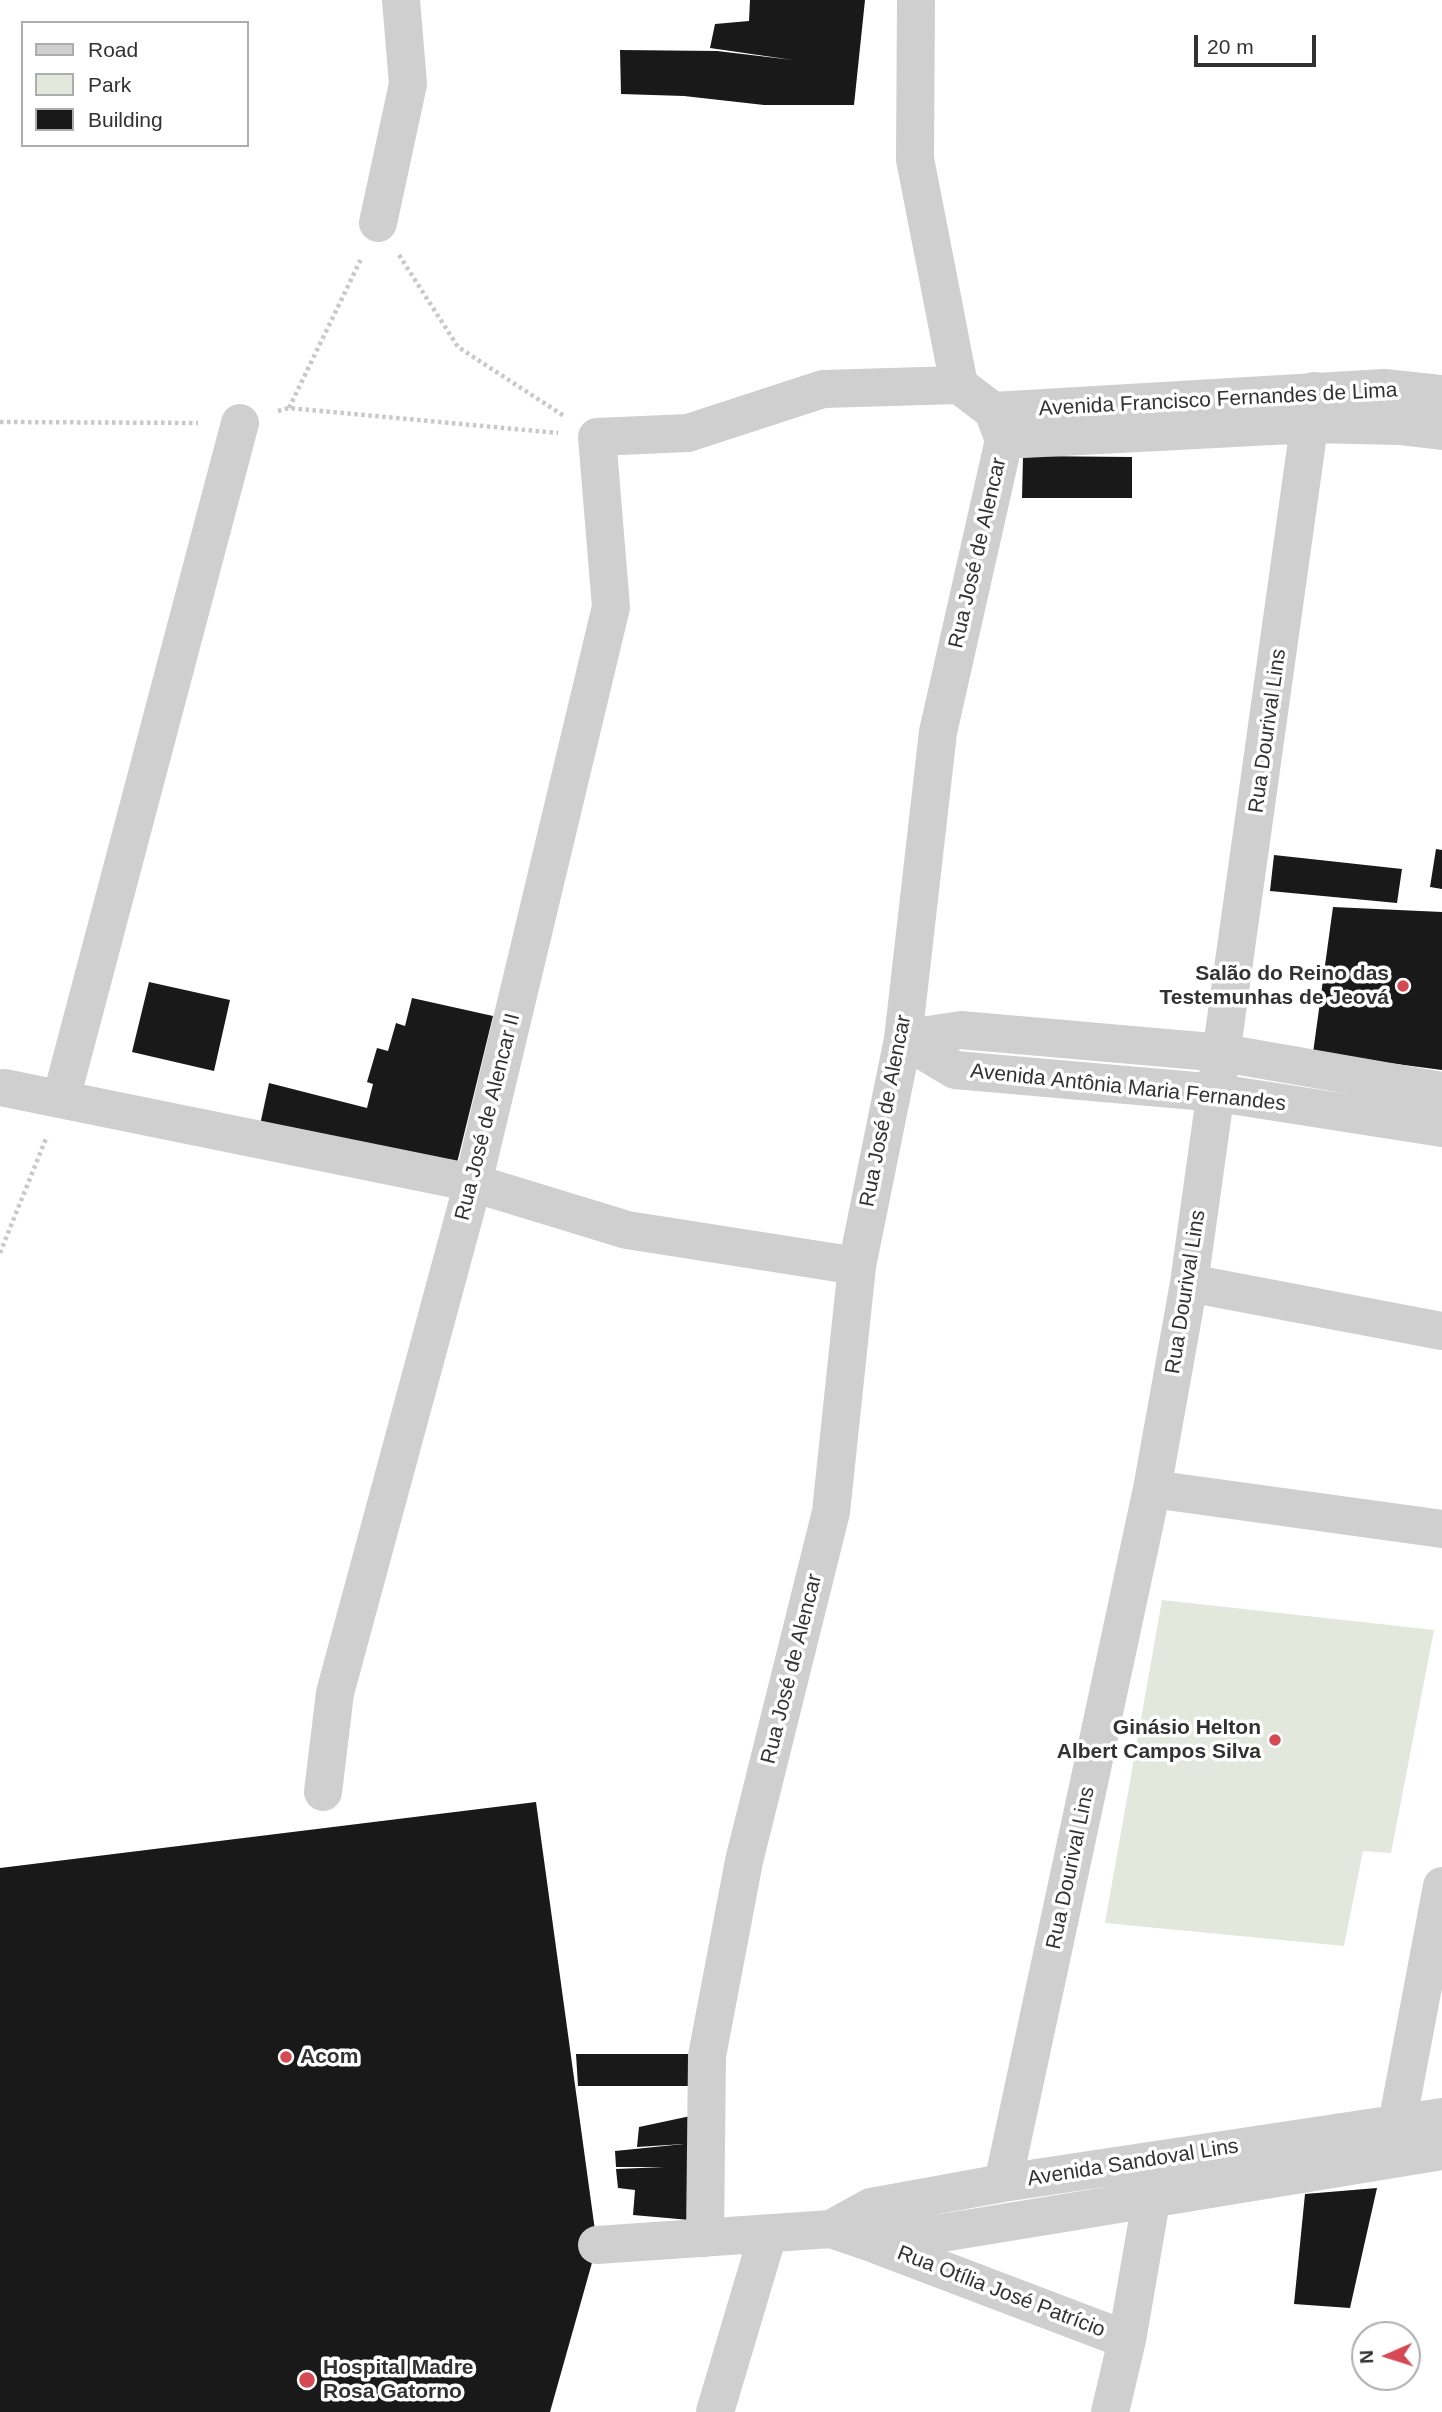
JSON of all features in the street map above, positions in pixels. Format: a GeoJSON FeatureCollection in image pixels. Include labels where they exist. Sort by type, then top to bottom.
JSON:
{"type":"FeatureCollection","features":[{"type":"Feature","properties":{"kind":"street"},"geometry":{"type":"LineString","coordinates":[[378,223],[408,84],[401,0]]}},
{"type":"Feature","properties":{"kind":"street"},"geometry":{"type":"LineString","coordinates":[[916,0],[915,159],[959,385],[998,426]]}},
{"type":"Feature","properties":{"kind":"street"},"geometry":{"type":"LineString","coordinates":[[597,437],[688,433],[823,389],[959,385]]}},
{"type":"Feature","properties":{"kind":"street","name":"Avenida Francisco Fernandes de Lima"},"geometry":{"type":"LineString","coordinates":[[998,426],[1313,407],[1384,388],[1442,394]]}},
{"type":"Feature","properties":{"kind":"street","name":"Avenida Francisco Fernandes de Lima"},"geometry":{"type":"LineString","coordinates":[[1313,407],[1442,431]]}},
{"type":"Feature","properties":{"kind":"street","name":"Rua Dourival Lins"},"geometry":{"type":"LineString","coordinates":[[1003,2183],[1152,1489],[1189,1283],[1313,407]]}},
{"type":"Feature","properties":{"kind":"street"},"geometry":{"type":"LineString","coordinates":[[61,1099],[240,423]]}},
{"type":"Feature","properties":{"kind":"street","name":"Rua José de Alencar"},"geometry":{"type":"LineString","coordinates":[[705,2238],[707,2056],[744,1861],[831,1512],[857,1266],[903,1039],[938,732],[998,426]]}},
{"type":"Feature","properties":{"kind":"street","name":"Rua José de Alencar II"},"geometry":{"type":"LineString","coordinates":[[323,1792],[335,1693],[473,1183],[611,607],[597,437]]}},
{"type":"Feature","properties":{"kind":"street","name":"Avenida Antônia Maria Fernandes"},"geometry":{"type":"LineString","coordinates":[[903,1039],[961,1030],[1223,1053],[1442,1091]]}},
{"type":"Feature","properties":{"kind":"street","name":"Avenida Antônia Maria Fernandes"},"geometry":{"type":"LineString","coordinates":[[903,1039],[955,1070],[1218,1093],[1442,1128]]}},
{"type":"Feature","properties":{"kind":"street"},"geometry":{"type":"LineString","coordinates":[[5,1088],[473,1183],[627,1230],[857,1266]]}},
{"type":"Feature","properties":{"kind":"street"},"geometry":{"type":"LineString","coordinates":[[1189,1283],[1442,1331]]}},
{"type":"Feature","properties":{"kind":"street"},"geometry":{"type":"LineString","coordinates":[[1152,1489],[1442,1529]]}},
{"type":"Feature","properties":{"kind":"street"},"geometry":{"type":"LineString","coordinates":[[1400,2141],[1442,1886]]}},
{"type":"Feature","properties":{"kind":"street","name":"Avenida Sandoval Lins"},"geometry":{"type":"LineString","coordinates":[[831,2229],[875,2245],[1150,2202],[1400,2141],[1442,2117]]}},
{"type":"Feature","properties":{"kind":"street","name":"Avenida Sandoval Lins"},"geometry":{"type":"LineString","coordinates":[[597,2245],[831,2229],[871,2207],[1158,2159],[1400,2141],[1442,2151]]}},
{"type":"Feature","properties":{"kind":"street"},"geometry":{"type":"LineString","coordinates":[[1110,2412],[1127,2340],[1158,2159]]}},
{"type":"Feature","properties":{"kind":"street"},"geometry":{"type":"LineString","coordinates":[[715,2412],[768,2234]]}},
{"type":"Feature","properties":{"kind":"street","name":"Rua Otília José Patrício"},"geometry":{"type":"LineString","coordinates":[[875,2245],[1127,2340]]}},
{"type":"Feature","properties":{"kind":"path"},"geometry":{"type":"LineString","coordinates":[[289,408],[378,223]]}},
{"type":"Feature","properties":{"kind":"path"},"geometry":{"type":"LineString","coordinates":[[378,223],[458,347],[597,437]]}},
{"type":"Feature","properties":{"kind":"path"},"geometry":{"type":"LineString","coordinates":[[0,422],[240,423],[289,408],[597,437]]}},
{"type":"Feature","properties":{"kind":"path"},"geometry":{"type":"LineString","coordinates":[[0,1253],[61,1099]]}},
{"type":"Feature","properties":{"kind":"green space","name":"Ginásio Helton Albert Campos Silva"},"geometry":{"type":"Polygon","coordinates":[[[1162,1600],[1434,1630],[1391,1853],[1363,1851],[1344,1946],[1105,1923],[1162,1600]]]}},
{"type":"Feature","properties":{"kind":"building"},"geometry":{"type":"Polygon","coordinates":[[[750,0],[865,0],[854,105],[764,105],[684,96],[621,94],[620,50],[717,51],[793,60],[710,48],[715,24],[749,21],[750,0]]]}},
{"type":"Feature","properties":{"kind":"building"},"geometry":{"type":"Polygon","coordinates":[[[1023,456],[1132,457],[1132,498],[1022,498],[1023,456]]]}},
{"type":"Feature","properties":{"kind":"building"},"geometry":{"type":"Polygon","coordinates":[[[1436,849],[1442,850],[1442,889],[1430,887],[1436,849]]]}},
{"type":"Feature","properties":{"kind":"building"},"geometry":{"type":"Polygon","coordinates":[[[1274,855],[1402,869],[1397,903],[1270,891],[1274,855]]]}},
{"type":"Feature","properties":{"kind":"building"},"geometry":{"type":"Polygon","coordinates":[[[1333,907],[1442,912],[1442,1070],[1313,1053],[1333,907]]]}},
{"type":"Feature","properties":{"kind":"building"},"geometry":{"type":"Polygon","coordinates":[[[149,982],[230,1000],[214,1071],[132,1052],[149,982]]]}},
{"type":"Feature","properties":{"kind":"building"},"geometry":{"type":"Polygon","coordinates":[[[412,998],[493,1016],[456,1167],[260,1125],[269,1083],[367,1108],[373,1084],[367,1082],[377,1048],[388,1051],[396,1023],[405,1026],[412,998]]]}},
{"type":"Feature","properties":{"kind":"building","name":"Acom"},"geometry":{"type":"Polygon","coordinates":[[[536,1802],[597,2245],[550,2412],[0,2412],[0,1868],[536,1802]]]}},
{"type":"Feature","properties":{"kind":"building"},"geometry":{"type":"Polygon","coordinates":[[[576,2054],[700,2054],[699,2086],[578,2086],[576,2054]]]}},
{"type":"Feature","properties":{"kind":"building"},"geometry":{"type":"Polygon","coordinates":[[[700,2114],[701,2221],[633,2215],[635,2190],[618,2188],[616,2169],[664,2167],[616,2167],[615,2151],[684,2144],[637,2147],[639,2127],[700,2114]]]}},
{"type":"Feature","properties":{"kind":"building"},"geometry":{"type":"Polygon","coordinates":[[[1377,2188],[1350,2308],[1294,2304],[1305,2194],[1377,2188]]]}},
{"type":"Feature","properties":{"kind":"place","name":"Salão do Reino das Testemunhas de Jeová"},"geometry":{"type":"Point","coordinates":[1403,986]}},
{"type":"Feature","properties":{"kind":"place","name":"Ginásio Helton Albert Campos Silva"},"geometry":{"type":"Point","coordinates":[1275,1740]}},
{"type":"Feature","properties":{"kind":"place","name":"Acom"},"geometry":{"type":"Point","coordinates":[286,2057]}},
{"type":"Feature","properties":{"kind":"place","name":"Hospital Madre Rosa Gatorno"},"geometry":{"type":"Point","coordinates":[307,2380]}}]}
